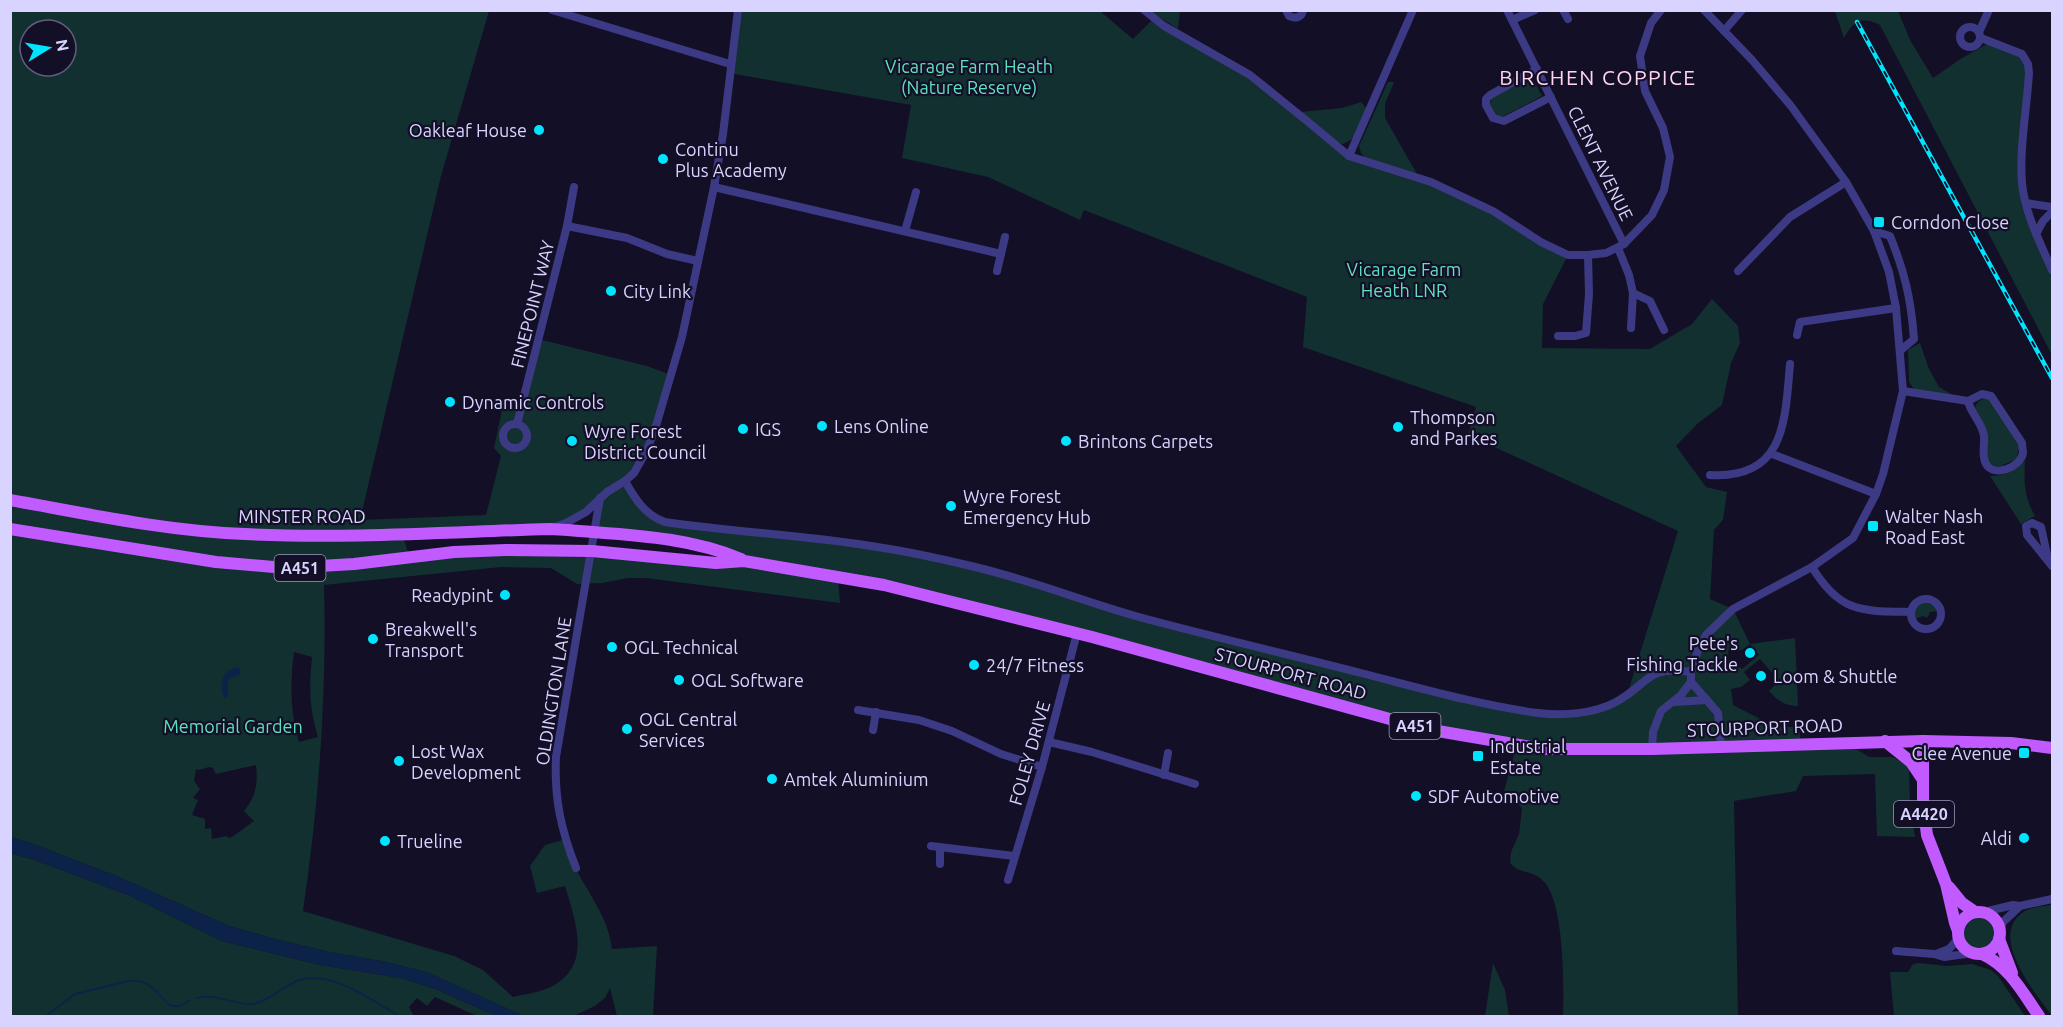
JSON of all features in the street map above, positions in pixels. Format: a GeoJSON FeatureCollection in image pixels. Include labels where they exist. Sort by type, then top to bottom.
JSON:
{"type":"FeatureCollection","features":[{"type":"Feature","properties":{"kind":"main road","name":"MINSTER ROAD"},"geometry":{"type":"LineString","coordinates":[[10,500],[145,524],[244,534],[324,536],[550,529],[595,532]]}},
{"type":"Feature","properties":{"kind":"main road","name":"A451"},"geometry":{"type":"LineString","coordinates":[[10,529],[206,560],[285,568],[354,564],[478,551],[592,551]]}},
{"type":"Feature","properties":{"kind":"main road","name":"STOURPORT ROAD"},"geometry":{"type":"LineString","coordinates":[[595,532],[682,541],[718,550],[744,561]]}},
{"type":"Feature","properties":{"kind":"main road","name":"STOURPORT ROAD"},"geometry":{"type":"LineString","coordinates":[[592,551],[716,562],[744,561],[884,585],[1077,633],[1426,729],[1543,749],[1652,749],[1885,741],[2011,743],[2052,748]]}},
{"type":"Feature","properties":{"kind":"main road"},"geometry":{"type":"LineString","coordinates":[[1885,741],[1911,762],[1923,782]]}},
{"type":"Feature","properties":{"kind":"main road","name":"A4420"},"geometry":{"type":"LineString","coordinates":[[1923,741],[1924,817],[1927,835],[1946,884],[1954,923],[1959,934]]}},
{"type":"Feature","properties":{"kind":"main road","name":"A4420"},"geometry":{"type":"LineString","coordinates":[[1946,884],[1962,903],[1980,912]]}},
{"type":"Feature","properties":{"kind":"main road"},"geometry":{"type":"LineString","coordinates":[[2013,978],[1993,917],[1980,912],[1965,917],[1959,934],[1964,947],[1994,960],[2013,978],[2039,1017]]}},
{"type":"Feature","properties":{"kind":"main road"},"geometry":{"type":"LineString","coordinates":[[1977,953],[1992,949],[1999,934]]}},
{"type":"Feature","properties":{"kind":"street"},"geometry":{"type":"LineString","coordinates":[[552,10],[730,64]]}},
{"type":"Feature","properties":{"kind":"street"},"geometry":{"type":"LineString","coordinates":[[550,529],[586,512],[600,498],[625,481],[639,465],[656,426],[682,337],[714,187],[738,10]]}},
{"type":"Feature","properties":{"kind":"street"},"geometry":{"type":"LineString","coordinates":[[1144,10],[1164,26],[1250,75],[1349,156],[1431,182],[1493,211],[1541,242],[1568,255],[1606,253],[1621,246],[1652,215],[1664,190],[1670,157],[1663,128],[1645,91],[1640,56],[1651,23],[1660,10]]}},
{"type":"Feature","properties":{"kind":"street"},"geometry":{"type":"LineString","coordinates":[[1286,10],[1289,16],[1296,18],[1303,10]]}},
{"type":"Feature","properties":{"kind":"street"},"geometry":{"type":"LineString","coordinates":[[1349,156],[1413,10]]}},
{"type":"Feature","properties":{"kind":"street","name":"CLENT AVENUE"},"geometry":{"type":"LineString","coordinates":[[1507,10],[1621,246],[1633,293]]}},
{"type":"Feature","properties":{"kind":"street"},"geometry":{"type":"LineString","coordinates":[[1512,20],[1535,10]]}},
{"type":"Feature","properties":{"kind":"street"},"geometry":{"type":"LineString","coordinates":[[1563,10],[1568,19]]}},
{"type":"Feature","properties":{"kind":"street"},"geometry":{"type":"LineString","coordinates":[[1674,702],[1691,682],[1691,672],[1698,650],[1706,635],[1733,609],[1812,567],[1853,538],[1876,494],[1883,474],[1903,391],[1896,308],[1889,272],[1874,231],[1846,182],[1791,106],[1704,10]]}},
{"type":"Feature","properties":{"kind":"street"},"geometry":{"type":"LineString","coordinates":[[1724,31],[1742,10]]}},
{"type":"Feature","properties":{"kind":"street"},"geometry":{"type":"LineString","coordinates":[[1989,10],[1980,35],[2022,54],[2028,64],[2022,183],[2036,234],[2052,270]]}},
{"type":"Feature","properties":{"kind":"street","name":"CLENT AVENUE"},"geometry":{"type":"LineString","coordinates":[[1537,69],[1490,94],[1486,99],[1489,112],[1494,118],[1504,121],[1551,97]]}},
{"type":"Feature","properties":{"kind":"street"},"geometry":{"type":"LineString","coordinates":[[1738,271],[1790,217],[1846,182]]}},
{"type":"Feature","properties":{"kind":"street","name":"FINEPOINT WAY"},"geometry":{"type":"LineString","coordinates":[[517,424],[567,226],[574,187]]}},
{"type":"Feature","properties":{"kind":"street"},"geometry":{"type":"LineString","coordinates":[[714,187],[1001,254]]}},
{"type":"Feature","properties":{"kind":"street"},"geometry":{"type":"LineString","coordinates":[[905,231],[916,192]]}},
{"type":"Feature","properties":{"kind":"street"},"geometry":{"type":"LineString","coordinates":[[2026,203],[2052,207]]}},
{"type":"Feature","properties":{"kind":"street"},"geometry":{"type":"LineString","coordinates":[[2036,234],[2043,220],[2052,212]]}},
{"type":"Feature","properties":{"kind":"street","name":"FINEPOINT WAY"},"geometry":{"type":"LineString","coordinates":[[567,226],[627,238],[667,254],[698,261]]}},
{"type":"Feature","properties":{"kind":"street"},"geometry":{"type":"LineString","coordinates":[[1874,231],[1890,236],[1906,278],[1912,305],[1914,339],[1901,350]]}},
{"type":"Feature","properties":{"kind":"street"},"geometry":{"type":"LineString","coordinates":[[997,271],[1005,237]]}},
{"type":"Feature","properties":{"kind":"street"},"geometry":{"type":"LineString","coordinates":[[1558,336],[1575,336],[1586,333],[1589,294],[1588,255]]}},
{"type":"Feature","properties":{"kind":"street"},"geometry":{"type":"LineString","coordinates":[[1630,328],[1633,293],[1650,302],[1664,330]]}},
{"type":"Feature","properties":{"kind":"street"},"geometry":{"type":"LineString","coordinates":[[1797,335],[1800,322],[1896,308]]}},
{"type":"Feature","properties":{"kind":"street"},"geometry":{"type":"LineString","coordinates":[[1710,475],[1728,476],[1748,472],[1772,454],[1782,426],[1791,364]]}},
{"type":"Feature","properties":{"kind":"street"},"geometry":{"type":"LineString","coordinates":[[1903,391],[1968,401],[1982,394],[1991,396],[2022,443],[2024,453],[2017,463],[2002,471],[1987,467],[1982,452],[1984,436],[1968,401]]}},
{"type":"Feature","properties":{"kind":"street"},"geometry":{"type":"LineString","coordinates":[[1772,454],[1876,494]]}},
{"type":"Feature","properties":{"kind":"street"},"geometry":{"type":"LineString","coordinates":[[625,481],[645,512],[665,522],[870,545],[915,553],[1007,575],[1138,616],[1426,689],[1538,713],[1557,715],[1598,709],[1613,704],[1654,674],[1672,669],[1691,672]]}},
{"type":"Feature","properties":{"kind":"street","name":"OLDINGTON LANE"},"geometry":{"type":"LineString","coordinates":[[576,868],[560,819],[554,783],[564,705],[600,498]]}},
{"type":"Feature","properties":{"kind":"street"},"geometry":{"type":"LineString","coordinates":[[1812,567],[1822,584],[1836,598],[1852,608],[1873,612],[1911,612]]}},
{"type":"Feature","properties":{"kind":"street"},"geometry":{"type":"LineString","coordinates":[[1928,599],[1939,607],[1941,617],[1936,626],[1926,629],[1913,622],[1911,612],[1918,601],[1928,599]]}},
{"type":"Feature","properties":{"kind":"street","name":"FOLEY DRIVE"},"geometry":{"type":"LineString","coordinates":[[1008,880],[1049,742],[1077,633]]}},
{"type":"Feature","properties":{"kind":"street"},"geometry":{"type":"LineString","coordinates":[[1691,682],[1718,713],[1721,747]]}},
{"type":"Feature","properties":{"kind":"street"},"geometry":{"type":"LineString","coordinates":[[1652,749],[1656,720],[1666,705],[1674,702],[1707,700]]}},
{"type":"Feature","properties":{"kind":"street"},"geometry":{"type":"LineString","coordinates":[[858,710],[919,720],[952,731],[1001,754],[1042,767]]}},
{"type":"Feature","properties":{"kind":"street"},"geometry":{"type":"LineString","coordinates":[[873,730],[876,712]]}},
{"type":"Feature","properties":{"kind":"street"},"geometry":{"type":"LineString","coordinates":[[1049,742],[1092,752],[1195,784]]}},
{"type":"Feature","properties":{"kind":"street"},"geometry":{"type":"LineString","coordinates":[[1164,774],[1168,753]]}},
{"type":"Feature","properties":{"kind":"street"},"geometry":{"type":"LineString","coordinates":[[931,846],[1014,856]]}},
{"type":"Feature","properties":{"kind":"street"},"geometry":{"type":"LineString","coordinates":[[940,848],[940,864]]}},
{"type":"Feature","properties":{"kind":"street"},"geometry":{"type":"LineString","coordinates":[[1980,912],[2052,899]]}},
{"type":"Feature","properties":{"kind":"street"},"geometry":{"type":"LineString","coordinates":[[1999,934],[2003,922],[2020,906]]}},
{"type":"Feature","properties":{"kind":"street"},"geometry":{"type":"LineString","coordinates":[[1934,954],[1948,950],[1959,934]]}},
{"type":"Feature","properties":{"kind":"street"},"geometry":{"type":"LineString","coordinates":[[1896,951],[1944,957],[1977,953]]}},
{"type":"Feature","properties":{"kind":"green space"},"geometry":{"type":"Polygon","coordinates":[[[10,11],[489,11],[441,176],[360,520],[486,515],[501,456],[494,448],[503,405],[520,409],[538,339],[647,366],[671,375],[647,450],[625,481],[655,519],[870,545],[971,566],[1138,616],[1508,708],[1579,713],[1627,695],[1678,531],[1468,435],[1476,407],[1303,347],[1307,297],[1084,210],[1080,220],[988,177],[902,158],[911,105],[729,73],[738,11],[1100,11],[1133,39],[1151,21],[1250,75],[1349,156],[1431,182],[1493,211],[1568,255],[1543,304],[1542,348],[1650,349],[1692,324],[1712,299],[1738,326],[1740,343],[1731,363],[1722,405],[1697,424],[1676,446],[1706,487],[1727,492],[1723,520],[1714,530],[1710,599],[1733,609],[1750,644],[1795,638],[1798,706],[1782,702],[1769,691],[1779,681],[1760,659],[1744,672],[1750,680],[1741,687],[1731,689],[1733,705],[1776,727],[1799,727],[1801,744],[1845,742],[1869,757],[1893,757],[1905,764],[1909,769],[1910,807],[1915,837],[1877,836],[1875,774],[1803,776],[1796,791],[1734,801],[1738,1016],[1560,1016],[1563,1015],[1563,966],[1556,909],[1551,894],[1541,879],[1519,870],[1510,863],[1511,852],[1519,834],[1522,808],[1512,798],[1503,795],[1516,746],[838,578],[840,603],[646,578],[577,584],[551,568],[501,567],[324,585],[321,748],[303,911],[454,956],[483,970],[513,997],[538,992],[561,980],[571,970],[576,957],[578,944],[576,930],[565,886],[537,893],[530,866],[545,845],[566,839],[575,867],[603,918],[612,949],[657,946],[653,1016],[617,1016],[610,988],[605,998],[595,1006],[573,1016],[524,1016],[426,972],[329,952],[229,926],[119,877],[11,837],[10,11]],[[600,499],[566,523],[402,534],[410,558],[454,552],[742,561],[718,550],[595,532],[600,499]],[[1750,644],[1742,650],[1728,651],[1729,667],[1738,666],[1742,669],[1759,655],[1750,644]],[[294,652],[292,709],[299,742],[318,737],[310,697],[312,657],[294,652]],[[256,765],[216,774],[213,768],[209,767],[196,769],[194,781],[200,789],[193,798],[198,800],[192,815],[205,819],[205,829],[211,828],[212,839],[232,837],[254,821],[244,811],[255,790],[257,778],[256,765]]]}},
{"type":"Feature","properties":{"kind":"green space"},"geometry":{"type":"Polygon","coordinates":[[[1180,11],[1178,29],[1151,12],[1180,11]]]}},
{"type":"Feature","properties":{"kind":"green space"},"geometry":{"type":"Polygon","coordinates":[[[1835,11],[1898,11],[1910,40],[1933,78],[1991,42],[2022,54],[2028,64],[2022,162],[2026,203],[2052,270],[2052,355],[1880,25],[1868,21],[1859,22],[1844,38],[1835,11]]]}},
{"type":"Feature","properties":{"kind":"green space"},"geometry":{"type":"Polygon","coordinates":[[[1532,77],[1542,96],[1502,117],[1496,116],[1490,104],[1492,97],[1532,77]]]}},
{"type":"Feature","properties":{"kind":"green space"},"geometry":{"type":"Polygon","coordinates":[[[1388,82],[1394,82],[1385,104],[1385,118],[1417,174],[1368,160],[1361,153],[1359,146],[1388,82]]]}},
{"type":"Feature","properties":{"kind":"green space"},"geometry":{"type":"Polygon","coordinates":[[[1361,102],[1367,109],[1354,138],[1343,144],[1337,143],[1300,112],[1342,108],[1361,102]]]}},
{"type":"Feature","properties":{"kind":"green space"},"geometry":{"type":"Polygon","coordinates":[[[1920,343],[1929,369],[1939,387],[1953,395],[1914,389],[1909,382],[1908,350],[1920,343]]]}},
{"type":"Feature","properties":{"kind":"green space"},"geometry":{"type":"Polygon","coordinates":[[[1987,398],[1992,401],[2019,446],[2017,459],[1998,467],[1990,464],[1986,457],[1986,431],[1975,408],[1980,401],[1987,398]]]}},
{"type":"Feature","properties":{"kind":"green space"},"geometry":{"type":"Polygon","coordinates":[[[2025,461],[2026,490],[2035,516],[2021,524],[1990,476],[2009,472],[2025,461]]]}},
{"type":"Feature","properties":{"kind":"green space"},"geometry":{"type":"Polygon","coordinates":[[[1923,602],[1934,605],[1938,611],[1930,612],[1927,618],[1923,616],[1915,619],[1914,610],[1923,602]]]}},
{"type":"Feature","properties":{"kind":"green space"},"geometry":{"type":"Polygon","coordinates":[[[10,853],[128,895],[222,941],[320,965],[401,978],[436,989],[496,1016],[477,1016],[435,997],[427,1006],[417,998],[409,1007],[414,1016],[11,1016],[10,853]]]}},
{"type":"Feature","properties":{"kind":"green space"},"geometry":{"type":"Polygon","coordinates":[[[2052,905],[2052,1016],[2018,964],[2010,934],[2014,921],[2025,911],[2052,905]]]}},
{"type":"Feature","properties":{"kind":"green space"},"geometry":{"type":"Polygon","coordinates":[[[1979,918],[1990,922],[1994,933],[1990,944],[1979,948],[1968,944],[1964,933],[1968,922],[1979,918]]]}},
{"type":"Feature","properties":{"kind":"green space"},"geometry":{"type":"Polygon","coordinates":[[[1493,963],[1505,990],[1509,1016],[1485,1016],[1493,963]]]}},
{"type":"Feature","properties":{"kind":"green space"},"geometry":{"type":"Polygon","coordinates":[[[1913,964],[1947,966],[1972,964],[1991,970],[1998,976],[2025,1016],[1894,1016],[1890,972],[1908,972],[1913,964]]]}},
{"type":"Feature","properties":{"kind":"water"},"geometry":{"type":"Polygon","coordinates":[[[239,667],[241,674],[228,680],[228,696],[225,699],[222,688],[223,678],[233,668],[239,667]]]}},
{"type":"Feature","properties":{"kind":"water"},"geometry":{"type":"Polygon","coordinates":[[[10,837],[119,877],[229,926],[329,952],[426,972],[524,1016],[496,1016],[436,989],[401,978],[320,965],[222,941],[128,895],[11,853],[10,837]]]}},
{"type":"Feature","properties":{"kind":"waterway"},"geometry":{"type":"LineString","coordinates":[[197,998],[212,997],[252,1004],[263,1001],[297,981],[310,978],[323,979],[350,988],[399,1016]]}},
{"type":"Feature","properties":{"kind":"waterway"},"geometry":{"type":"LineString","coordinates":[[46,1016],[75,994],[128,981],[148,984],[171,1006],[180,1006],[190,1000]]}},
{"type":"Feature","properties":{"kind":"railway"},"geometry":{"type":"LineString","coordinates":[[1857,22],[2052,378]]}},
{"type":"Feature","properties":{"kind":"place","name":"Oakleaf House"},"geometry":{"type":"Point","coordinates":[539,130]}},
{"type":"Feature","properties":{"kind":"place","name":"Continu Plus Academy"},"geometry":{"type":"Point","coordinates":[663,159]}},
{"type":"Feature","properties":{"kind":"place","name":"Corndon Close"},"geometry":{"type":"Point","coordinates":[1879,222]}},
{"type":"Feature","properties":{"kind":"place","name":"City Link"},"geometry":{"type":"Point","coordinates":[611,291]}},
{"type":"Feature","properties":{"kind":"place","name":"Dynamic Controls"},"geometry":{"type":"Point","coordinates":[450,402]}},
{"type":"Feature","properties":{"kind":"place","name":"Lens Online"},"geometry":{"type":"Point","coordinates":[822,426]}},
{"type":"Feature","properties":{"kind":"place","name":"Thompson and Parkes"},"geometry":{"type":"Point","coordinates":[1398,427]}},
{"type":"Feature","properties":{"kind":"place","name":"IGS"},"geometry":{"type":"Point","coordinates":[743,429]}},
{"type":"Feature","properties":{"kind":"place","name":"Wyre Forest District Council"},"geometry":{"type":"Point","coordinates":[572,441]}},
{"type":"Feature","properties":{"kind":"place","name":"Brintons Carpets"},"geometry":{"type":"Point","coordinates":[1066,441]}},
{"type":"Feature","properties":{"kind":"place","name":"Wyre Forest Emergency Hub"},"geometry":{"type":"Point","coordinates":[951,506]}},
{"type":"Feature","properties":{"kind":"place","name":"Walter Nash Road East"},"geometry":{"type":"Point","coordinates":[1873,526]}},
{"type":"Feature","properties":{"kind":"place","name":"Readypint"},"geometry":{"type":"Point","coordinates":[505,595]}},
{"type":"Feature","properties":{"kind":"place","name":"Breakwell's Transport"},"geometry":{"type":"Point","coordinates":[373,639]}},
{"type":"Feature","properties":{"kind":"place","name":"OGL Technical"},"geometry":{"type":"Point","coordinates":[612,647]}},
{"type":"Feature","properties":{"kind":"place","name":"Pete's Fishing Tackle"},"geometry":{"type":"Point","coordinates":[1750,653]}},
{"type":"Feature","properties":{"kind":"place","name":"24/7 Fitness"},"geometry":{"type":"Point","coordinates":[974,665]}},
{"type":"Feature","properties":{"kind":"place","name":"Loom & Shuttle"},"geometry":{"type":"Point","coordinates":[1761,676]}},
{"type":"Feature","properties":{"kind":"place","name":"OGL Software"},"geometry":{"type":"Point","coordinates":[679,680]}},
{"type":"Feature","properties":{"kind":"place","name":"OGL Central Services"},"geometry":{"type":"Point","coordinates":[627,729]}},
{"type":"Feature","properties":{"kind":"place","name":"Clee Avenue"},"geometry":{"type":"Point","coordinates":[2024,753]}},
{"type":"Feature","properties":{"kind":"place","name":"Industrial Estate"},"geometry":{"type":"Point","coordinates":[1478,756]}},
{"type":"Feature","properties":{"kind":"place","name":"Lost Wax Development"},"geometry":{"type":"Point","coordinates":[399,761]}},
{"type":"Feature","properties":{"kind":"place","name":"Amtek Aluminium"},"geometry":{"type":"Point","coordinates":[772,779]}},
{"type":"Feature","properties":{"kind":"place","name":"SDF Automotive"},"geometry":{"type":"Point","coordinates":[1416,796]}},
{"type":"Feature","properties":{"kind":"place","name":"Aldi"},"geometry":{"type":"Point","coordinates":[2024,838]}},
{"type":"Feature","properties":{"kind":"place","name":"Trueline"},"geometry":{"type":"Point","coordinates":[385,841]}},
{"type":"Feature","properties":{"kind":"district","name":"BIRCHEN COPPICE"},"geometry":{"type":"Point","coordinates":[1598,77]}},
{"type":"Feature","properties":{"kind":"park label","name":"Vicarage Farm Heath (Nature Reserve)"},"geometry":{"type":"Point","coordinates":[969,76]}},
{"type":"Feature","properties":{"kind":"park label","name":"Vicarage Farm Heath LNR"},"geometry":{"type":"Point","coordinates":[1404,279]}},
{"type":"Feature","properties":{"kind":"park label","name":"Memorial Garden"},"geometry":{"type":"Point","coordinates":[233,726]}}]}
